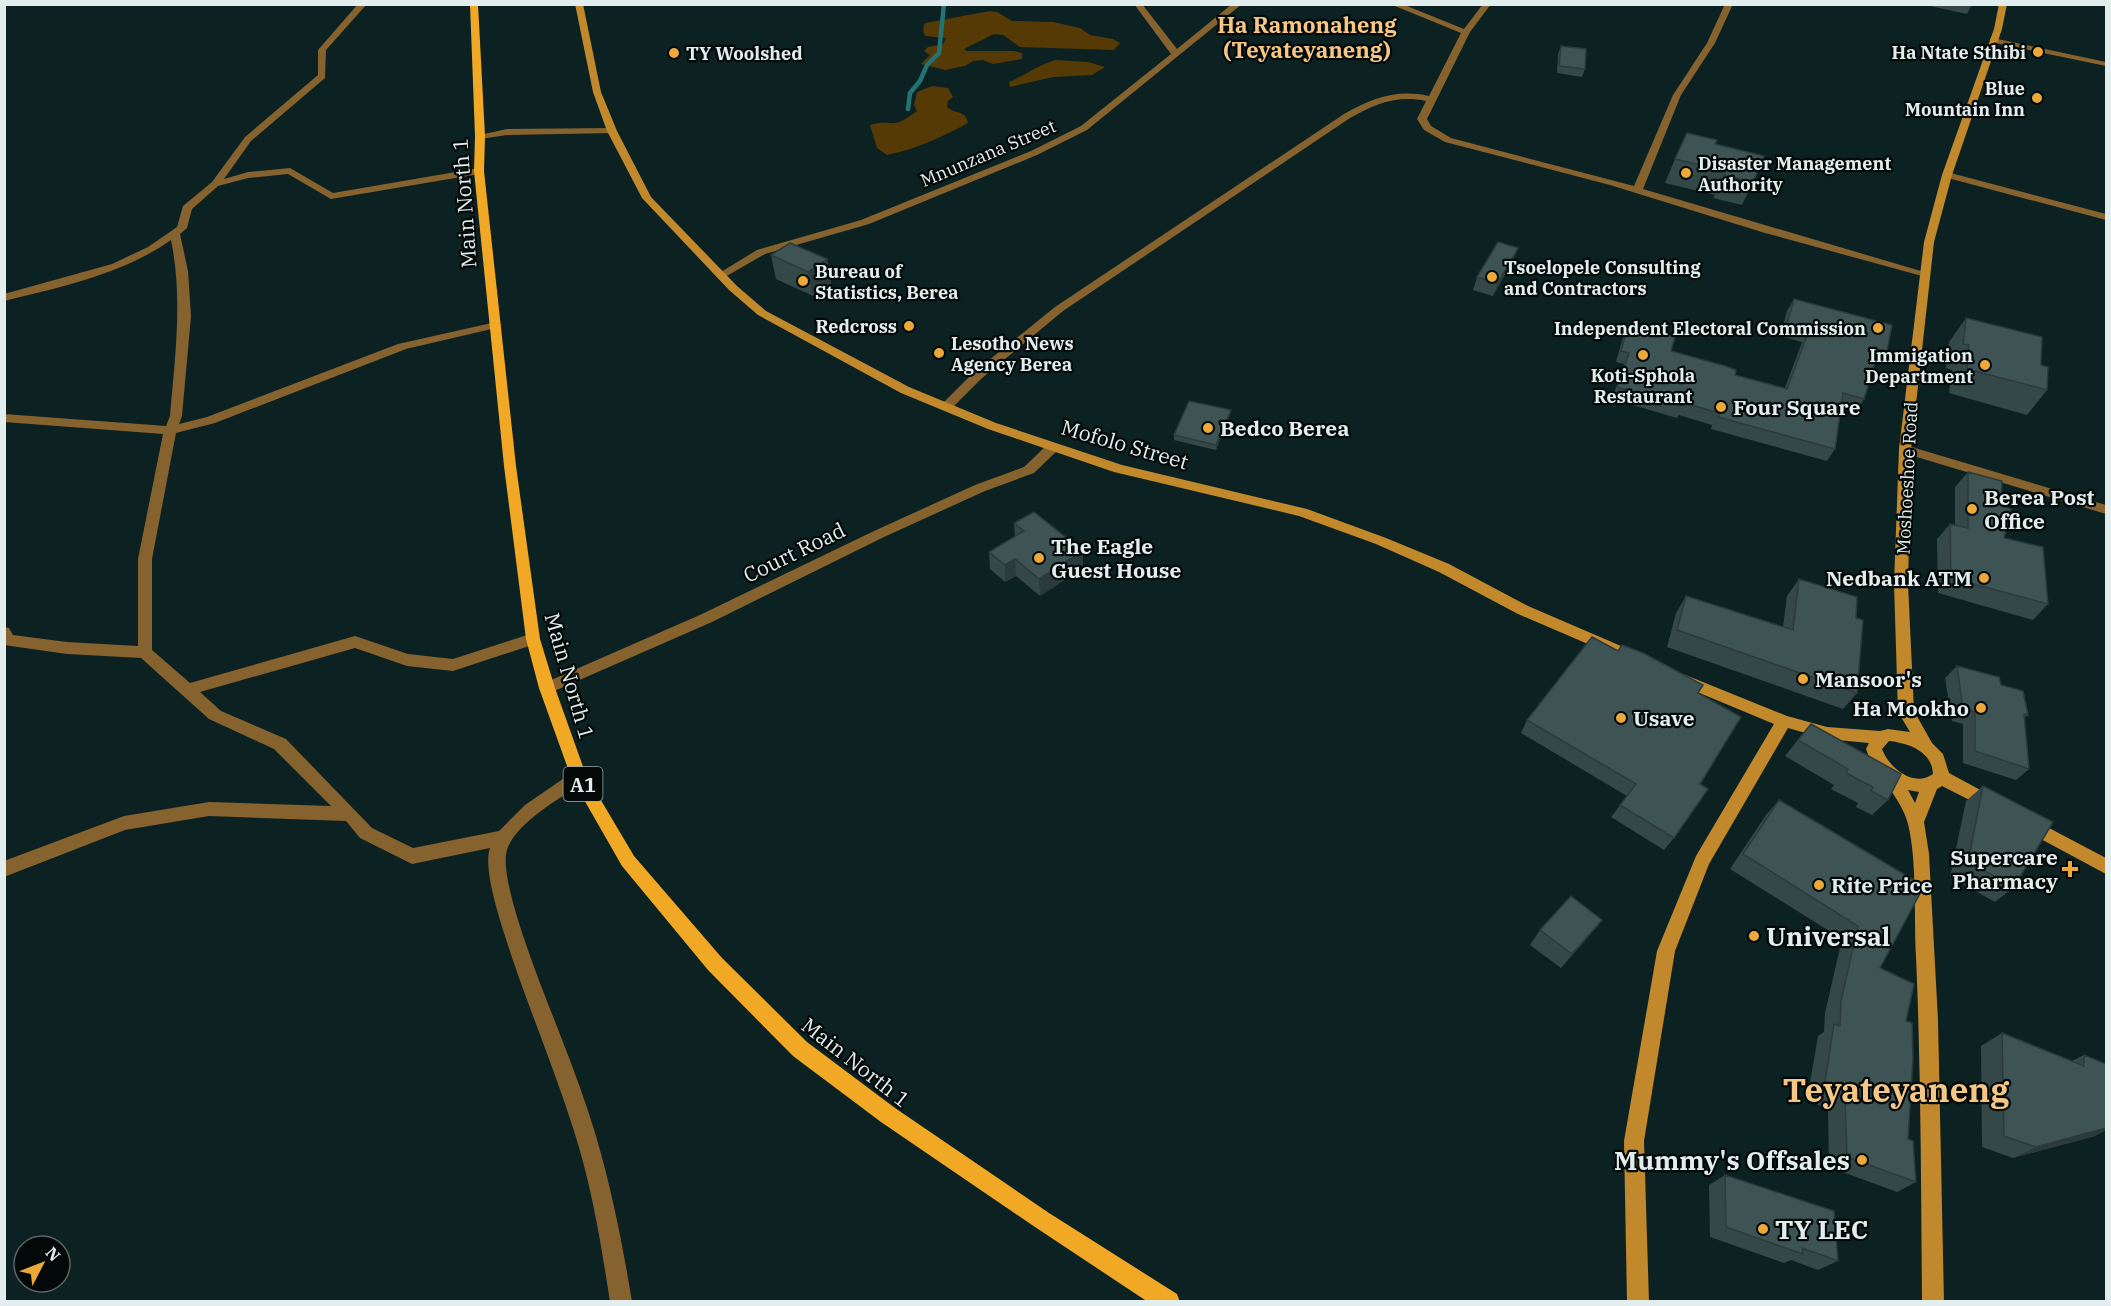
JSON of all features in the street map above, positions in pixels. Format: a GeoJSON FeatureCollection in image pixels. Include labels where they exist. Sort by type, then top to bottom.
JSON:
{"type":"FeatureCollection","features":[{"type":"Feature","properties":{"kind":"main road","name":"Main North 1"},"geometry":{"type":"LineString","coordinates":[[474,4],[480,136],[479,171],[510,466],[533,639],[547,688],[579,777],[628,861],[715,964],[800,1049],[888,1115],[1042,1220],[1169,1302]]}},
{"type":"Feature","properties":{"kind":"main road","name":"Mofolo Street"},"geometry":{"type":"LineString","coordinates":[[579,4],[597,92],[612,131],[647,198],[721,275],[762,313],[894,385],[946,407],[1119,469],[1302,512],[1444,568],[1523,610],[1652,666]]}},
{"type":"Feature","properties":{"kind":"main road","name":"Moshoeshoe Road"},"geometry":{"type":"LineString","coordinates":[[1936,781],[1939,763],[1927,748],[1906,712],[1901,584],[1905,449],[1929,242],[1947,175],[2003,4]]}},
{"type":"Feature","properties":{"kind":"main road"},"geometry":{"type":"LineString","coordinates":[[1673,676],[1784,721],[1827,733],[1907,738],[1927,748]]}},
{"type":"Feature","properties":{"kind":"main road"},"geometry":{"type":"LineString","coordinates":[[1906,712],[1874,749],[1916,822],[1928,1020],[1932,1302]]}},
{"type":"Feature","properties":{"kind":"main road"},"geometry":{"type":"LineString","coordinates":[[1638,1302],[1634,1141],[1666,951],[1702,861],[1784,721]]}},
{"type":"Feature","properties":{"kind":"main road"},"geometry":{"type":"LineString","coordinates":[[1827,733],[1911,784],[1936,781],[2008,813],[2106,867]]}},
{"type":"Feature","properties":{"kind":"main road"},"geometry":{"type":"LineString","coordinates":[[1916,822],[1936,781]]}},
{"type":"Feature","properties":{"kind":"street"},"geometry":{"type":"LineString","coordinates":[[4,298],[116,266],[152,249],[182,228],[187,208],[215,184],[248,140],[322,76],[322,50],[363,4]]}},
{"type":"Feature","properties":{"kind":"street"},"geometry":{"type":"LineString","coordinates":[[1138,4],[1175,53]]}},
{"type":"Feature","properties":{"kind":"street","name":"Mnunzana Street"},"geometry":{"type":"LineString","coordinates":[[721,275],[761,252],[865,222],[1034,153],[1084,128],[1238,4]]}},
{"type":"Feature","properties":{"kind":"street"},"geometry":{"type":"LineString","coordinates":[[1394,4],[1466,32]]}},
{"type":"Feature","properties":{"kind":"street"},"geometry":{"type":"LineString","coordinates":[[1487,4],[1466,32],[1422,119],[1426,128],[1448,140],[1637,191],[1759,228],[1926,274]]}},
{"type":"Feature","properties":{"kind":"street"},"geometry":{"type":"LineString","coordinates":[[1637,191],[1677,95],[1711,43],[1729,4]]}},
{"type":"Feature","properties":{"kind":"street"},"geometry":{"type":"LineString","coordinates":[[1993,40],[2106,64]]}},
{"type":"Feature","properties":{"kind":"street"},"geometry":{"type":"LineString","coordinates":[[946,407],[977,376],[1059,309],[1347,116],[1381,97],[1399,94],[1433,100]]}},
{"type":"Feature","properties":{"kind":"street"},"geometry":{"type":"LineString","coordinates":[[480,136],[507,132],[612,131]]}},
{"type":"Feature","properties":{"kind":"street"},"geometry":{"type":"LineString","coordinates":[[215,184],[248,175],[291,171],[332,196],[479,171]]}},
{"type":"Feature","properties":{"kind":"street"},"geometry":{"type":"LineString","coordinates":[[1947,175],[2106,217]]}},
{"type":"Feature","properties":{"kind":"street"},"geometry":{"type":"LineString","coordinates":[[145,652],[145,559],[170,430],[176,416],[185,316],[183,271],[175,233]]}},
{"type":"Feature","properties":{"kind":"street"},"geometry":{"type":"LineString","coordinates":[[4,418],[170,430],[212,420],[402,346],[496,325]]}},
{"type":"Feature","properties":{"kind":"street","name":"Court Road"},"geometry":{"type":"LineString","coordinates":[[547,688],[707,618],[889,529],[981,488],[1029,470],[1053,447]]}},
{"type":"Feature","properties":{"kind":"street"},"geometry":{"type":"LineString","coordinates":[[1905,449],[2106,510]]}},
{"type":"Feature","properties":{"kind":"street"},"geometry":{"type":"LineString","coordinates":[[4,632],[7,639],[67,648],[145,652],[215,715],[280,744],[366,833],[412,856],[502,838]]}},
{"type":"Feature","properties":{"kind":"street"},"geometry":{"type":"LineString","coordinates":[[188,690],[355,642],[407,660],[453,665],[533,639]]}},
{"type":"Feature","properties":{"kind":"street"},"geometry":{"type":"LineString","coordinates":[[579,777],[534,808],[502,838],[497,853],[504,901],[527,975],[560,1059],[607,1211],[621,1302]]}},
{"type":"Feature","properties":{"kind":"street"},"geometry":{"type":"LineString","coordinates":[[4,869],[124,823],[208,809],[350,814]]}},
{"type":"Feature","properties":{"kind":"shaded area"},"geometry":{"type":"Polygon","coordinates":[[[990,11],[997,12],[1012,21],[1053,22],[1080,28],[1090,35],[1113,39],[1120,43],[1114,50],[1020,47],[1003,35],[994,34],[964,49],[967,51],[1014,51],[1022,53],[1022,59],[993,64],[983,60],[973,61],[965,66],[945,70],[921,64],[930,55],[924,51],[928,47],[943,44],[946,38],[925,36],[923,30],[925,23],[990,11]]]}},
{"type":"Feature","properties":{"kind":"shaded area"},"geometry":{"type":"Polygon","coordinates":[[[1056,60],[1088,62],[1105,67],[1092,75],[1053,77],[1010,87],[1009,82],[1056,60]]]}},
{"type":"Feature","properties":{"kind":"shaded area"},"geometry":{"type":"Polygon","coordinates":[[[932,86],[948,88],[953,97],[948,101],[947,107],[965,116],[968,123],[929,142],[898,152],[887,155],[877,148],[870,125],[902,121],[917,111],[914,105],[917,92],[932,86]]]}},
{"type":"Feature","properties":{"kind":"building"},"geometry":{"type":"Polygon","coordinates":[[[1561,46],[1586,49],[1585,69],[1559,66],[1561,46]]]}},
{"type":"Feature","properties":{"kind":"building"},"geometry":{"type":"Polygon","coordinates":[[[1687,133],[1717,140],[1715,144],[1764,156],[1753,182],[1724,175],[1726,171],[1675,159],[1687,133]]]}},
{"type":"Feature","properties":{"kind":"building"},"geometry":{"type":"Polygon","coordinates":[[[1498,242],[1518,248],[1498,283],[1477,277],[1498,242]]]}},
{"type":"Feature","properties":{"kind":"building"},"geometry":{"type":"Polygon","coordinates":[[[790,243],[827,259],[808,272],[771,255],[790,243]]]}},
{"type":"Feature","properties":{"kind":"building"},"geometry":{"type":"Polygon","coordinates":[[[1794,299],[1892,325],[1887,351],[1879,349],[1864,399],[1843,393],[1835,449],[1718,417],[1719,413],[1684,403],[1683,406],[1617,387],[1629,353],[1621,351],[1628,325],[1675,337],[1671,351],[1736,370],[1735,375],[1787,389],[1809,330],[1787,324],[1794,299]]]}},
{"type":"Feature","properties":{"kind":"building"},"geometry":{"type":"Polygon","coordinates":[[[1966,318],[2042,337],[2041,365],[2048,367],[2047,390],[1967,369],[1969,345],[1963,344],[1966,318]]]}},
{"type":"Feature","properties":{"kind":"building","name":"Bedco Berea"},"geometry":{"type":"Polygon","coordinates":[[[1189,401],[1231,410],[1216,445],[1174,435],[1189,401]]]}},
{"type":"Feature","properties":{"kind":"building"},"geometry":{"type":"Polygon","coordinates":[[[1968,472],[2002,481],[2001,506],[2011,509],[2004,538],[2043,547],[2048,604],[1951,578],[1950,524],[1968,528],[1968,472]]]}},
{"type":"Feature","properties":{"kind":"building"},"geometry":{"type":"Polygon","coordinates":[[[1034,512],[1083,551],[1039,579],[1015,559],[1005,565],[989,552],[1024,531],[1014,523],[1034,512]]]}},
{"type":"Feature","properties":{"kind":"building"},"geometry":{"type":"Polygon","coordinates":[[[1799,579],[1857,597],[1856,618],[1863,620],[1857,693],[1677,630],[1686,596],[1793,630],[1799,579]]]}},
{"type":"Feature","properties":{"kind":"building","name":"Usave"},"geometry":{"type":"Polygon","coordinates":[[[1592,637],[1618,651],[1622,645],[1643,653],[1703,685],[1698,693],[1741,717],[1700,784],[1708,789],[1674,838],[1620,805],[1636,784],[1527,720],[1592,637]]]}},
{"type":"Feature","properties":{"kind":"building"},"geometry":{"type":"Polygon","coordinates":[[[1957,666],[1999,677],[2001,685],[2023,691],[2028,715],[2024,714],[2029,769],[1975,751],[1975,712],[1963,709],[1957,666]]]}},
{"type":"Feature","properties":{"kind":"building"},"geometry":{"type":"Polygon","coordinates":[[[1811,724],[1901,774],[1888,800],[1871,791],[1873,787],[1846,773],[1848,769],[1798,740],[1811,724]]]}},
{"type":"Feature","properties":{"kind":"building"},"geometry":{"type":"Polygon","coordinates":[[[1983,786],[2053,822],[2014,887],[1968,862],[1983,786]]]}},
{"type":"Feature","properties":{"kind":"building"},"geometry":{"type":"Polygon","coordinates":[[[1779,800],[1924,886],[1880,968],[1914,984],[1906,1021],[1912,1023],[1913,1058],[1908,1139],[1913,1141],[1916,1182],[1847,1157],[1845,1098],[1824,1088],[1834,1024],[1840,1026],[1841,1001],[1858,926],[1743,854],[1779,800]]]}},
{"type":"Feature","properties":{"kind":"building"},"geometry":{"type":"Polygon","coordinates":[[[1571,896],[1602,920],[1572,954],[1540,930],[1571,896]]]}},
{"type":"Feature","properties":{"kind":"building"},"geometry":{"type":"Polygon","coordinates":[[[2002,1033],[2084,1066],[2084,1055],[2106,1064],[2106,1128],[2036,1147],[2004,1136],[2002,1033]]]}},
{"type":"Feature","properties":{"kind":"building"},"geometry":{"type":"Polygon","coordinates":[[[1725,1175],[1834,1211],[1838,1261],[1802,1248],[1803,1254],[1726,1227],[1725,1175]]]}},
{"type":"Feature","properties":{"kind":"waterway"},"geometry":{"type":"LineString","coordinates":[[908,109],[910,93],[920,81],[927,65],[939,53],[944,4]]}},
{"type":"Feature","properties":{"kind":"place","name":"Ha Ntate Sthibi"},"geometry":{"type":"Point","coordinates":[2038,52]}},
{"type":"Feature","properties":{"kind":"place","name":"TY Woolshed"},"geometry":{"type":"Point","coordinates":[674,53]}},
{"type":"Feature","properties":{"kind":"place","name":"Blue Mountain Inn"},"geometry":{"type":"Point","coordinates":[2037,98]}},
{"type":"Feature","properties":{"kind":"place","name":"Disaster Management Authority"},"geometry":{"type":"Point","coordinates":[1686,173]}},
{"type":"Feature","properties":{"kind":"place","name":"Tsoelopele Consulting and Contractors"},"geometry":{"type":"Point","coordinates":[1492,277]}},
{"type":"Feature","properties":{"kind":"place","name":"Bureau of Statistics, Berea"},"geometry":{"type":"Point","coordinates":[803,281]}},
{"type":"Feature","properties":{"kind":"place","name":"Redcross"},"geometry":{"type":"Point","coordinates":[909,326]}},
{"type":"Feature","properties":{"kind":"place","name":"Independent Electoral Commission"},"geometry":{"type":"Point","coordinates":[1878,328]}},
{"type":"Feature","properties":{"kind":"place","name":"Lesotho News Agency Berea"},"geometry":{"type":"Point","coordinates":[939,353]}},
{"type":"Feature","properties":{"kind":"place","name":"Koti-Sphola Restaurant"},"geometry":{"type":"Point","coordinates":[1643,355]}},
{"type":"Feature","properties":{"kind":"place","name":"Immigation Department"},"geometry":{"type":"Point","coordinates":[1985,365]}},
{"type":"Feature","properties":{"kind":"place","name":"Four Square"},"geometry":{"type":"Point","coordinates":[1721,407]}},
{"type":"Feature","properties":{"kind":"place","name":"Bedco Berea"},"geometry":{"type":"Point","coordinates":[1208,428]}},
{"type":"Feature","properties":{"kind":"place","name":"Berea Post Office"},"geometry":{"type":"Point","coordinates":[1972,509]}},
{"type":"Feature","properties":{"kind":"place","name":"The Eagle Guest House"},"geometry":{"type":"Point","coordinates":[1039,558]}},
{"type":"Feature","properties":{"kind":"place","name":"Nedbank ATM"},"geometry":{"type":"Point","coordinates":[1984,578]}},
{"type":"Feature","properties":{"kind":"place","name":"Mansoor's"},"geometry":{"type":"Point","coordinates":[1803,679]}},
{"type":"Feature","properties":{"kind":"place","name":"Ha Mookho"},"geometry":{"type":"Point","coordinates":[1981,708]}},
{"type":"Feature","properties":{"kind":"place","name":"Usave"},"geometry":{"type":"Point","coordinates":[1621,718]}},
{"type":"Feature","properties":{"kind":"place","name":"Supercare Pharmacy"},"geometry":{"type":"Point","coordinates":[2070,869]}},
{"type":"Feature","properties":{"kind":"place","name":"Rite Price"},"geometry":{"type":"Point","coordinates":[1819,885]}},
{"type":"Feature","properties":{"kind":"place","name":"Universal"},"geometry":{"type":"Point","coordinates":[1754,936]}},
{"type":"Feature","properties":{"kind":"place","name":"Mummy's Offsales"},"geometry":{"type":"Point","coordinates":[1862,1160]}},
{"type":"Feature","properties":{"kind":"place","name":"TY LEC"},"geometry":{"type":"Point","coordinates":[1763,1229]}},
{"type":"Feature","properties":{"kind":"district","name":"Ha Ramonaheng (Teyateyaneng)"},"geometry":{"type":"Point","coordinates":[1307,36]}},
{"type":"Feature","properties":{"kind":"district","name":"Teyateyaneng"},"geometry":{"type":"Point","coordinates":[1896,1089]}}]}
